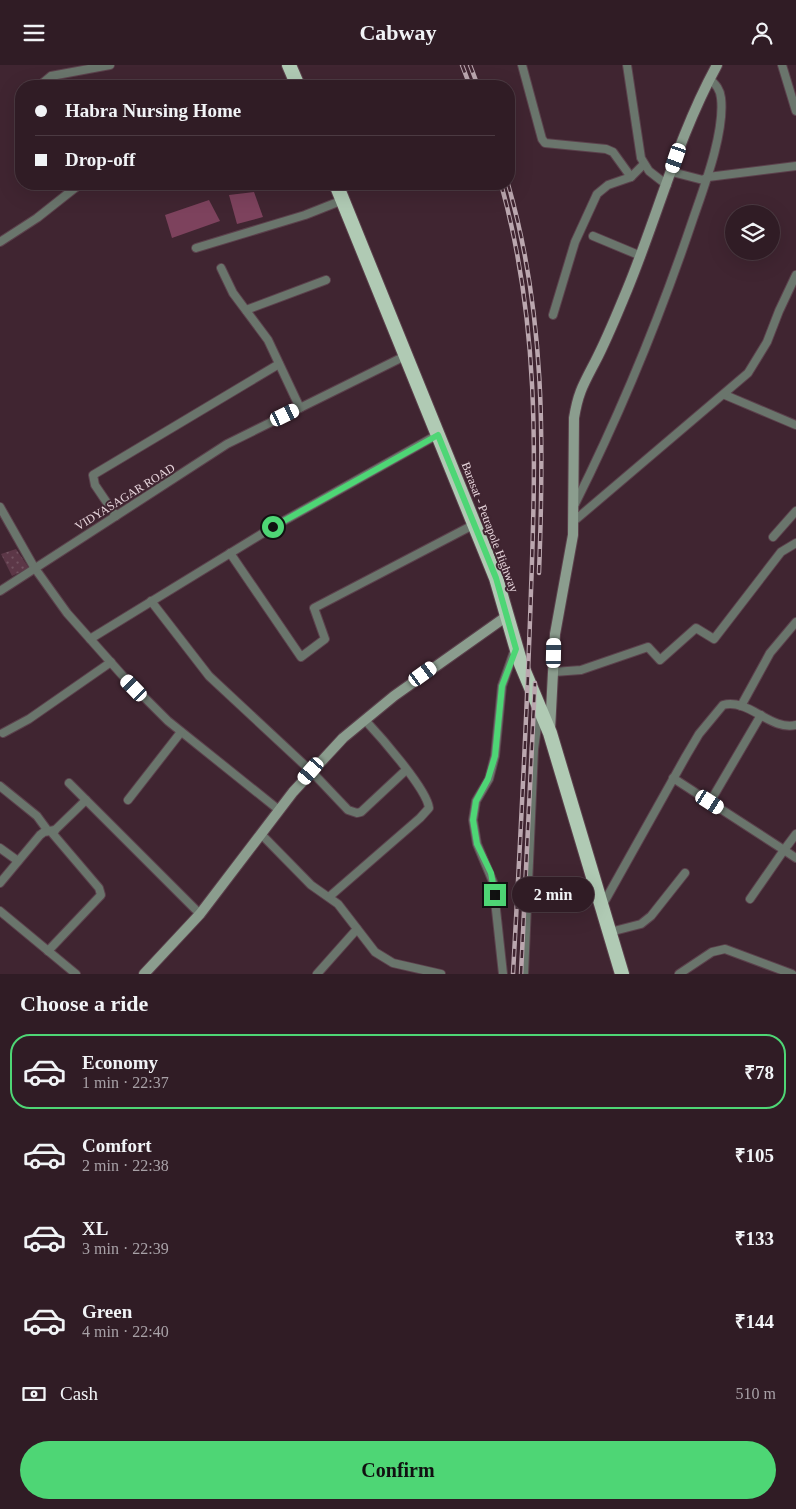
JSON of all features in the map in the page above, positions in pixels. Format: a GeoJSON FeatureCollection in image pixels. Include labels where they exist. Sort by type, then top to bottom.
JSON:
{"type":"FeatureCollection","features":[{"type":"Feature","properties":{"kind":"highway"},"geometry":{"type":"LineString","coordinates":[[289,65],[292,80]]}},
{"type":"Feature","properties":{"kind":"highway","name":"Barasat - Petrapole Highway"},"geometry":{"type":"LineString","coordinates":[[339,190],[502,593],[516,649],[550,733],[622,974]]}},
{"type":"Feature","properties":{"kind":"main road"},"geometry":{"type":"LineString","coordinates":[[550,733],[554,672],[554,634],[574,521],[574,418],[576,402],[580,388],[595,362],[641,256],[688,127],[717,65]]}},
{"type":"Feature","properties":{"kind":"main road"},"geometry":{"type":"LineString","coordinates":[[144,974],[200,915],[279,810],[311,771],[343,738],[394,695],[507,616]]}},
{"type":"Feature","properties":{"kind":"street"},"geometry":{"type":"LineString","coordinates":[[46,80],[51,76],[110,65]]}},
{"type":"Feature","properties":{"kind":"street"},"geometry":{"type":"LineString","coordinates":[[522,65],[542,139],[545,143],[606,149],[613,152],[631,177]]}},
{"type":"Feature","properties":{"kind":"street"},"geometry":{"type":"LineString","coordinates":[[627,65],[644,164],[666,185]]}},
{"type":"Feature","properties":{"kind":"street"},"geometry":{"type":"LineString","coordinates":[[782,65],[796,111]]}},
{"type":"Feature","properties":{"kind":"street"},"geometry":{"type":"LineString","coordinates":[[575,504],[598,459],[649,343],[708,177],[718,128],[721,99],[719,88],[710,79]]}},
{"type":"Feature","properties":{"kind":"street"},"geometry":{"type":"LineString","coordinates":[[553,315],[575,242],[598,194],[608,185],[631,177],[644,164]]}},
{"type":"Feature","properties":{"kind":"street"},"geometry":{"type":"LineString","coordinates":[[676,173],[703,181],[708,177],[796,166]]}},
{"type":"Feature","properties":{"kind":"street"},"geometry":{"type":"LineString","coordinates":[[0,242],[38,218],[73,190]]}},
{"type":"Feature","properties":{"kind":"street"},"geometry":{"type":"LineString","coordinates":[[196,247],[306,215],[343,200]]}},
{"type":"Feature","properties":{"kind":"street"},"geometry":{"type":"LineString","coordinates":[[593,236],[641,256]]}},
{"type":"Feature","properties":{"kind":"street"},"geometry":{"type":"LineString","coordinates":[[221,268],[230,288],[268,340],[300,408]]}},
{"type":"Feature","properties":{"kind":"street"},"geometry":{"type":"LineString","coordinates":[[574,521],[725,395],[748,373],[767,341],[796,275]]}},
{"type":"Feature","properties":{"kind":"street"},"geometry":{"type":"LineString","coordinates":[[246,311],[326,280]]}},
{"type":"Feature","properties":{"kind":"street","name":"VIDYASAGAR ROAD"},"geometry":{"type":"LineString","coordinates":[[0,591],[34,567],[228,444],[405,356]]}},
{"type":"Feature","properties":{"kind":"street"},"geometry":{"type":"LineString","coordinates":[[116,516],[94,485],[94,475],[279,364]]}},
{"type":"Feature","properties":{"kind":"street"},"geometry":{"type":"LineString","coordinates":[[725,395],[796,425]]}},
{"type":"Feature","properties":{"kind":"street"},"geometry":{"type":"LineString","coordinates":[[90,639],[131,612],[230,553],[438,435]]}},
{"type":"Feature","properties":{"kind":"street"},"geometry":{"type":"LineString","coordinates":[[0,507],[34,567],[67,613],[111,662],[168,721],[279,810]]}},
{"type":"Feature","properties":{"kind":"street"},"geometry":{"type":"LineString","coordinates":[[773,537],[796,511]]}},
{"type":"Feature","properties":{"kind":"street"},"geometry":{"type":"LineString","coordinates":[[230,553],[301,657],[325,639],[314,608],[475,524]]}},
{"type":"Feature","properties":{"kind":"street"},"geometry":{"type":"LineString","coordinates":[[554,672],[581,670],[648,647],[660,660],[696,628],[714,639],[781,552],[796,543]]}},
{"type":"Feature","properties":{"kind":"street"},"geometry":{"type":"LineString","coordinates":[[151,601],[209,676],[311,771],[348,810],[357,813],[406,770]]}},
{"type":"Feature","properties":{"kind":"street"},"geometry":{"type":"LineString","coordinates":[[741,706],[770,653],[796,621]]}},
{"type":"Feature","properties":{"kind":"street"},"geometry":{"type":"LineString","coordinates":[[503,974],[493,882],[477,844],[473,820],[476,801],[488,779],[495,756],[502,686],[516,649]]}},
{"type":"Feature","properties":{"kind":"street"},"geometry":{"type":"LineString","coordinates":[[3,733],[28,719],[111,662]]}},
{"type":"Feature","properties":{"kind":"street"},"geometry":{"type":"LineString","coordinates":[[602,907],[699,734],[723,705],[729,703],[741,706],[780,725],[796,725]]}},
{"type":"Feature","properties":{"kind":"street"},"geometry":{"type":"LineString","coordinates":[[524,974],[534,749],[540,710]]}},
{"type":"Feature","properties":{"kind":"street"},"geometry":{"type":"LineString","coordinates":[[710,802],[761,715]]}},
{"type":"Feature","properties":{"kind":"street"},"geometry":{"type":"LineString","coordinates":[[329,897],[426,812],[428,808],[427,800],[406,770],[365,720]]}},
{"type":"Feature","properties":{"kind":"street"},"geometry":{"type":"LineString","coordinates":[[128,801],[181,732]]}},
{"type":"Feature","properties":{"kind":"street"},"geometry":{"type":"LineString","coordinates":[[673,778],[796,858]]}},
{"type":"Feature","properties":{"kind":"street"},"geometry":{"type":"LineString","coordinates":[[69,783],[200,915]]}},
{"type":"Feature","properties":{"kind":"street"},"geometry":{"type":"LineString","coordinates":[[0,785],[51,830],[54,837],[101,891],[99,898],[79,916],[48,951]]}},
{"type":"Feature","properties":{"kind":"street"},"geometry":{"type":"LineString","coordinates":[[0,883],[40,835],[51,830],[86,800]]}},
{"type":"Feature","properties":{"kind":"street"},"geometry":{"type":"LineString","coordinates":[[750,899],[796,834]]}},
{"type":"Feature","properties":{"kind":"street"},"geometry":{"type":"LineString","coordinates":[[262,835],[311,885],[329,897],[375,952],[386,959],[441,974]]}},
{"type":"Feature","properties":{"kind":"street"},"geometry":{"type":"LineString","coordinates":[[0,847],[18,861]]}},
{"type":"Feature","properties":{"kind":"street"},"geometry":{"type":"LineString","coordinates":[[610,932],[632,928],[646,920],[662,905],[684,873]]}},
{"type":"Feature","properties":{"kind":"street"},"geometry":{"type":"LineString","coordinates":[[0,911],[76,974]]}},
{"type":"Feature","properties":{"kind":"street"},"geometry":{"type":"LineString","coordinates":[[317,974],[357,929]]}},
{"type":"Feature","properties":{"kind":"street"},"geometry":{"type":"LineString","coordinates":[[679,974],[712,952],[726,949],[792,974]]}},
{"type":"Feature","properties":{"kind":"shaded area"},"geometry":{"type":"Polygon","coordinates":[[[254,192],[263,217],[237,224],[229,195],[254,192]]]}},
{"type":"Feature","properties":{"kind":"shaded area"},"geometry":{"type":"Polygon","coordinates":[[[209,200],[220,221],[172,238],[165,215],[209,200]]]}},
{"type":"Feature","properties":{"kind":"shaded area"},"geometry":{"type":"Polygon","coordinates":[[[16,549],[29,568],[12,576],[1,554],[16,549]]]}},
{"type":"Feature","properties":{"kind":"railway"},"geometry":{"type":"LineString","coordinates":[[462,65],[468,80]]}},
{"type":"Feature","properties":{"kind":"railway"},"geometry":{"type":"LineString","coordinates":[[470,65],[476,80]]}},
{"type":"Feature","properties":{"kind":"railway"},"geometry":{"type":"LineString","coordinates":[[502,190],[513,235],[529,336],[534,437],[533,539],[513,974]]}},
{"type":"Feature","properties":{"kind":"railway"},"geometry":{"type":"LineString","coordinates":[[510,190],[529,280],[539,377],[541,426],[539,573]]}},
{"type":"Feature","properties":{"kind":"railway"},"geometry":{"type":"LineString","coordinates":[[521,974],[535,683]]}},
{"type":"Feature","properties":{"kind":"route"},"geometry":{"type":"LineString","coordinates":[[273,527],[438,435],[502,593],[516,649],[502,686],[495,756],[488,779],[476,801],[473,820],[477,844],[491,873],[495,895]]}}]}
